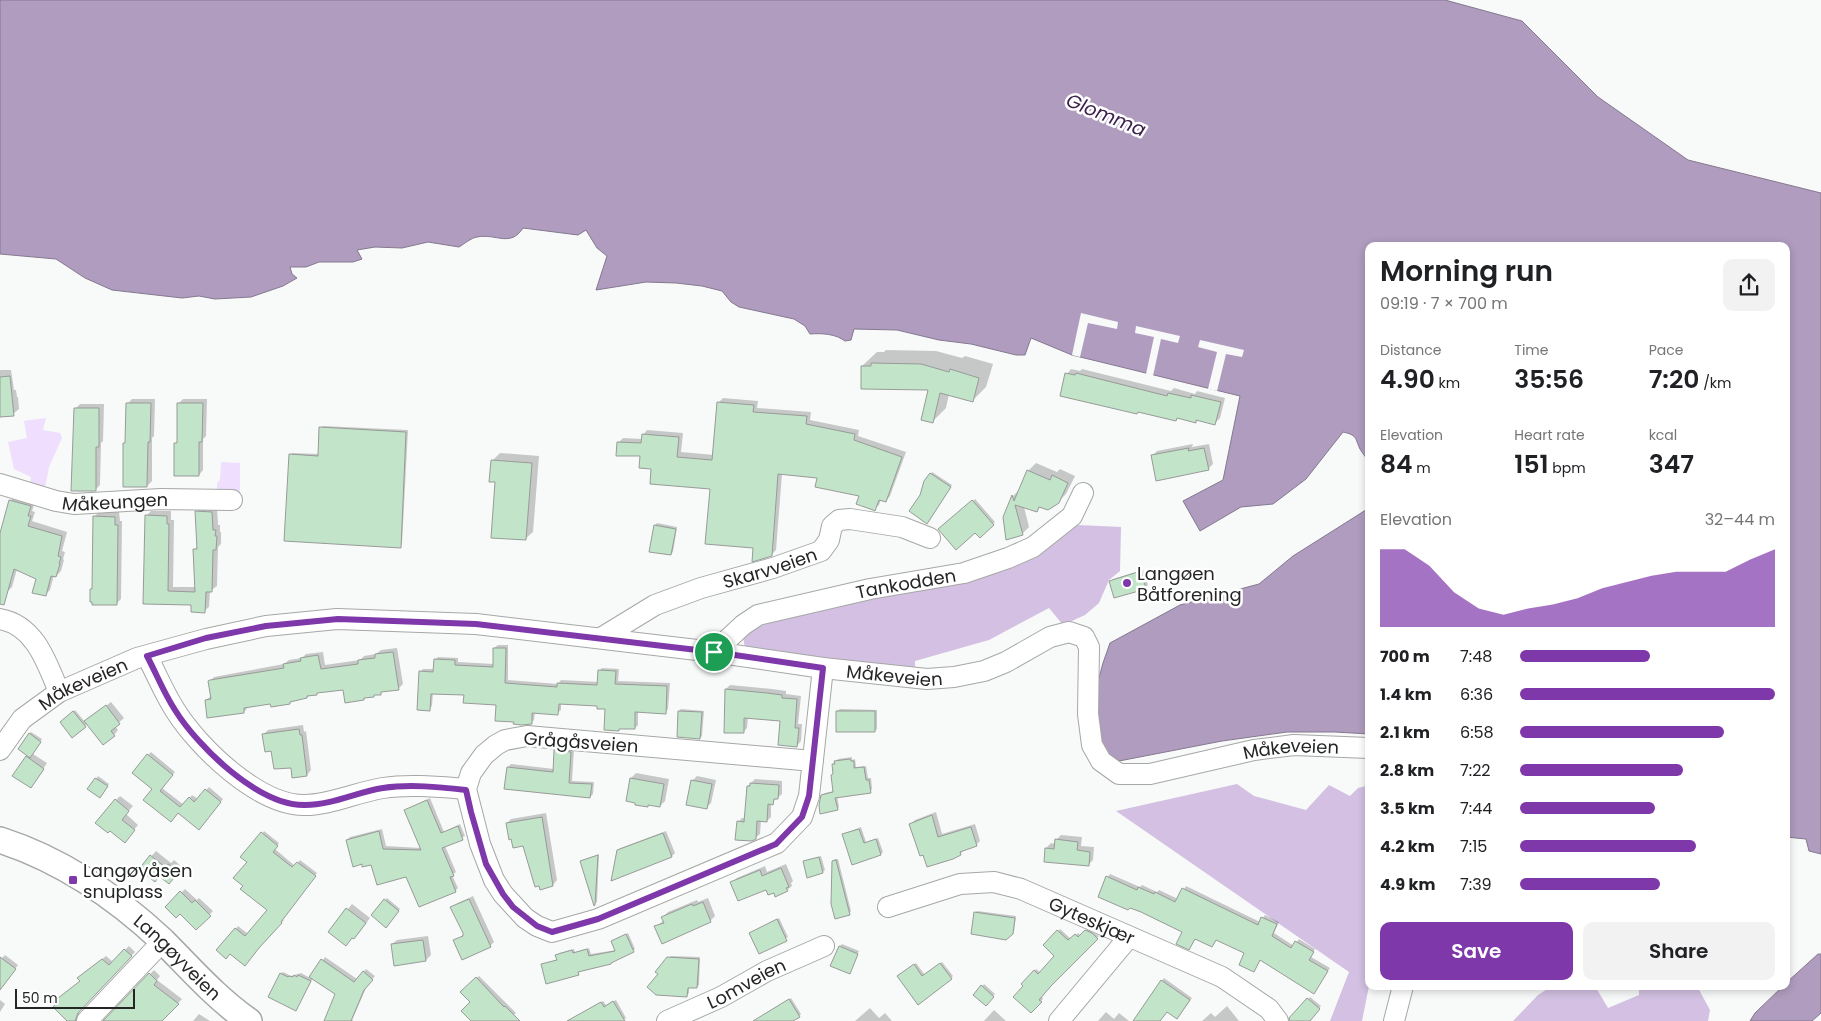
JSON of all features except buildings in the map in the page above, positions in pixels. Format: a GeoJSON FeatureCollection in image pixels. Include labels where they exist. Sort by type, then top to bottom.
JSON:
{"type":"FeatureCollection","features":[{"type":"Feature","properties":{"kind":"main road","name":"Langøyveien"},"geometry":{"type":"LineString","coordinates":[[0,840],[30,851],[91,884],[114,899],[163,942],[230,1008],[249,1021]]}},
{"type":"Feature","properties":{"kind":"street","name":"Måkeungen"},"geometry":{"type":"LineString","coordinates":[[0,484],[56,501],[74,504],[161,499],[232,500]]}},
{"type":"Feature","properties":{"kind":"street","name":"Tankodden"},"geometry":{"type":"LineString","coordinates":[[714,652],[743,625],[758,615],[870,589],[964,573],[1008,558],[1033,547],[1072,516],[1083,493]]}},
{"type":"Feature","properties":{"kind":"street","name":"Skarvveien"},"geometry":{"type":"LineString","coordinates":[[601,638],[655,605],[701,588],[773,568],[821,551],[829,540],[832,526],[840,520],[850,519],[902,527],[930,538]]}},
{"type":"Feature","properties":{"kind":"street"},"geometry":{"type":"LineString","coordinates":[[0,619],[18,624],[27,632],[39,648],[60,692]]}},
{"type":"Feature","properties":{"kind":"street","name":"Måkeveien"},"geometry":{"type":"LineString","coordinates":[[0,750],[22,719],[60,692],[137,658],[206,638],[266,626],[338,619],[476,624],[714,652],[823,668],[926,679],[954,677],[984,671],[1006,662],[1050,637],[1069,632],[1084,637],[1089,648],[1088,714],[1092,745],[1101,761],[1118,774],[1150,774],[1254,750],[1294,745],[1365,748]]}},
{"type":"Feature","properties":{"kind":"street"},"geometry":{"type":"LineString","coordinates":[[147,656],[175,710],[203,747],[244,781],[278,800],[298,805],[317,804],[370,790],[403,786],[466,790],[486,864],[498,887],[513,907],[525,918],[537,926],[552,932],[598,919],[776,844],[802,817],[809,796],[823,668]]}},
{"type":"Feature","properties":{"kind":"street","name":"Grågåsveien"},"geometry":{"type":"LineString","coordinates":[[466,790],[471,773],[484,755],[505,740],[527,736],[813,761]]}},
{"type":"Feature","properties":{"kind":"street","name":"Gyteskjær"},"geometry":{"type":"LineString","coordinates":[[888,907],[960,884],[994,882],[1022,889],[1222,977],[1269,1009],[1278,1021]]}},
{"type":"Feature","properties":{"kind":"street"},"geometry":{"type":"LineString","coordinates":[[1059,1021],[1129,937]]}},
{"type":"Feature","properties":{"kind":"street"},"geometry":{"type":"LineString","coordinates":[[87,1021],[163,942]]}},
{"type":"Feature","properties":{"kind":"street","name":"Lomveien"},"geometry":{"type":"LineString","coordinates":[[667,1021],[720,997],[767,971],[824,946]]}},
{"type":"Feature","properties":{"kind":"street"},"geometry":{"type":"LineString","coordinates":[[1394,1021],[1402,990]]}},
{"type":"Feature","properties":{"kind":"shaded area"},"geometry":{"type":"Polygon","coordinates":[[[46,418],[43,430],[60,433],[62,438],[49,467],[45,488],[30,483],[31,477],[14,469],[8,442],[27,438],[24,421],[46,418]]]}},
{"type":"Feature","properties":{"kind":"shaded area"},"geometry":{"type":"Polygon","coordinates":[[[221,462],[240,463],[240,494],[217,491],[221,462]]]}},
{"type":"Feature","properties":{"kind":"shaded area"},"geometry":{"type":"Polygon","coordinates":[[[1078,525],[1121,527],[1120,571],[1109,580],[1099,603],[1085,615],[1063,625],[1049,608],[989,640],[915,661],[915,674],[746,652],[742,633],[779,619],[1004,571],[1078,525]]]}},
{"type":"Feature","properties":{"kind":"shaded area"},"geometry":{"type":"Polygon","coordinates":[[[1237,784],[1254,796],[1306,810],[1329,785],[1350,796],[1358,788],[1365,786],[1365,990],[1368,990],[1362,1021],[1330,1021],[1349,972],[1116,811],[1237,784]]]}},
{"type":"Feature","properties":{"kind":"shaded area"},"geometry":{"type":"Polygon","coordinates":[[[1546,990],[1597,990],[1608,1008],[1639,995],[1639,990],[1699,990],[1710,1010],[1708,1021],[1513,1021],[1538,995],[1546,990]]]}},
{"type":"Feature","properties":{"kind":"water","name":"Glomma"},"geometry":{"type":"Polygon","coordinates":[[[0,0],[1445,0],[1522,21],[1598,97],[1688,160],[1821,193],[1821,854],[1809,851],[1806,839],[1790,837],[1790,242],[1365,242],[1365,456],[1355,437],[1343,432],[1306,479],[1273,504],[1241,507],[1200,531],[1183,501],[1223,480],[1240,396],[1072,355],[1031,338],[1025,355],[1016,355],[971,344],[939,340],[897,330],[854,329],[851,340],[845,341],[829,334],[810,334],[805,326],[794,319],[739,307],[731,302],[722,291],[702,286],[646,282],[596,290],[607,256],[597,248],[586,230],[578,235],[523,228],[518,234],[508,239],[477,237],[459,247],[428,242],[402,248],[375,247],[357,250],[362,259],[353,262],[319,262],[306,267],[290,267],[292,274],[297,278],[283,286],[251,297],[215,299],[199,296],[182,298],[112,290],[85,278],[56,259],[0,254],[0,0]]]}},
{"type":"Feature","properties":{"kind":"water"},"geometry":{"type":"Polygon","coordinates":[[[1365,511],[1365,734],[1287,732],[1222,741],[1119,761],[1099,747],[1095,693],[1110,643],[1180,605],[1259,584],[1293,556],[1365,511]]]}},
{"type":"Feature","properties":{"kind":"water"},"geometry":{"type":"Polygon","coordinates":[[[1818,954],[1821,954],[1821,1013],[1812,1021],[1750,1021],[1755,1013],[1779,990],[1790,990],[1790,979],[1818,954]]]}},
{"type":"Feature","properties":{"kind":"pier"},"geometry":{"type":"Polygon","coordinates":[[[1081,313],[1118,322],[1117,329],[1088,323],[1080,357],[1072,355],[1081,313]]]}},
{"type":"Feature","properties":{"kind":"pier"},"geometry":{"type":"Polygon","coordinates":[[[1136,326],[1180,336],[1178,343],[1161,339],[1153,376],[1146,374],[1154,337],[1135,333],[1136,326]]]}},
{"type":"Feature","properties":{"kind":"pier"},"geometry":{"type":"Polygon","coordinates":[[[1200,340],[1244,350],[1242,357],[1226,354],[1217,391],[1208,389],[1217,352],[1198,347],[1200,340]]]}},
{"type":"Feature","properties":{"kind":"place","name":"Langøen Båtforening"},"geometry":{"type":"Point","coordinates":[1127,583]}},
{"type":"Feature","properties":{"kind":"place","name":"Langøyåsen snuplass"},"geometry":{"type":"Point","coordinates":[73,880]}},
{"type":"Feature","properties":{"kind":"route"},"geometry":{"type":"LineString","coordinates":[[338,619],[476,624],[714,652],[823,668],[809,796],[802,817],[776,844],[598,919],[552,932],[537,926],[525,918],[513,907],[494,880],[486,864],[466,790],[403,786],[370,790],[317,804],[306,805],[289,804],[266,795],[244,781],[203,747],[175,710],[147,656],[206,638],[266,626],[338,619]]}}]}
